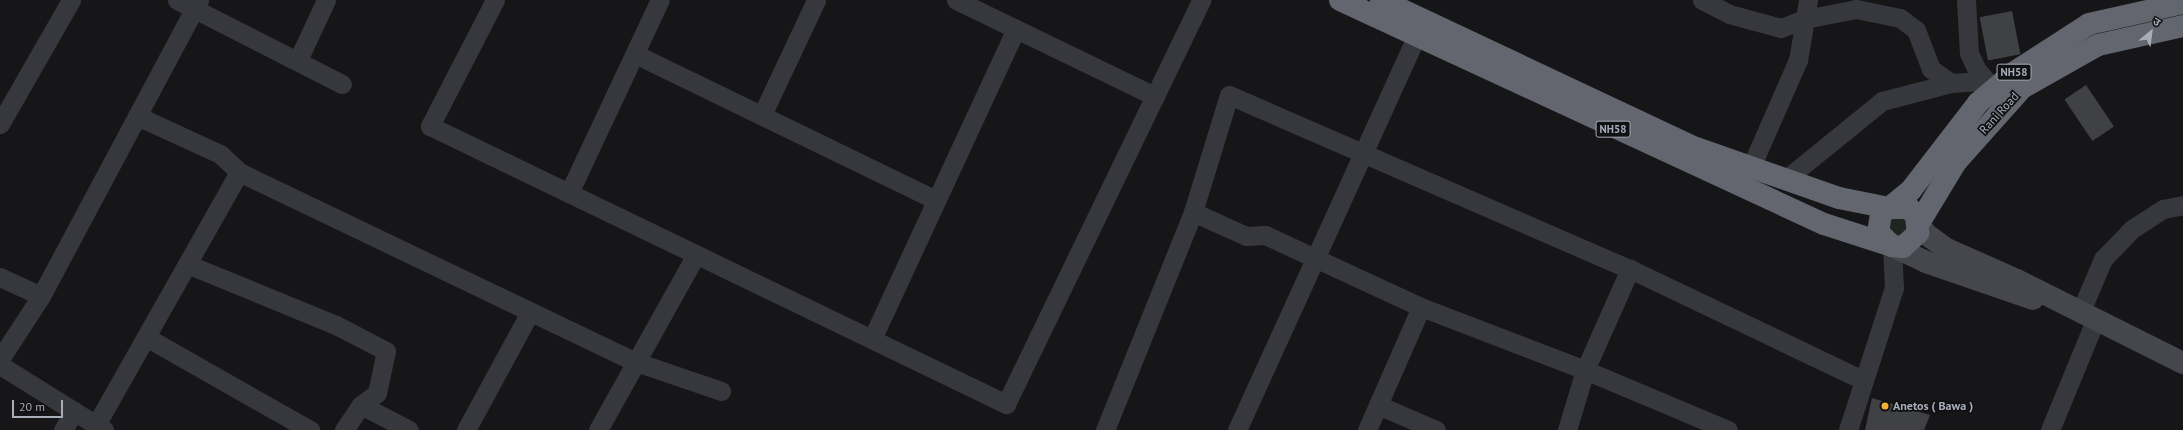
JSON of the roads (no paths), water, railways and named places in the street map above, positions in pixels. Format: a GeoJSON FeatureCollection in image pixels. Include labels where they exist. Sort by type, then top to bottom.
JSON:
{"type":"FeatureCollection","features":[{"type":"Feature","properties":{"kind":"highway","name":"NH58"},"geometry":{"type":"LineString","coordinates":[[1340,0],[1416,37],[1824,224],[1892,246],[1903,247],[1913,242],[1919,223],[1909,208],[1889,208],[1839,198],[1696,148],[1381,0]]}},
{"type":"Feature","properties":{"kind":"highway","name":"NH58"},"geometry":{"type":"LineString","coordinates":[[1892,246],[1882,239],[1878,224],[1889,208],[1911,190],[2000,95],[2089,24],[2183,3]]}},
{"type":"Feature","properties":{"kind":"highway","name":"Rani Road"},"geometry":{"type":"LineString","coordinates":[[1919,223],[1956,162],[2000,95],[2022,88],[2098,45],[2183,26]]}},
{"type":"Feature","properties":{"kind":"street"},"geometry":{"type":"LineString","coordinates":[[0,124],[71,0]]}},
{"type":"Feature","properties":{"kind":"street"},"geometry":{"type":"LineString","coordinates":[[177,0],[197,4],[342,84]]}},
{"type":"Feature","properties":{"kind":"street"},"geometry":{"type":"LineString","coordinates":[[298,60],[326,0]]}},
{"type":"Feature","properties":{"kind":"street"},"geometry":{"type":"LineString","coordinates":[[495,0],[430,126],[1006,404],[1201,0]]}},
{"type":"Feature","properties":{"kind":"street"},"geometry":{"type":"LineString","coordinates":[[569,193],[660,0]]}},
{"type":"Feature","properties":{"kind":"street"},"geometry":{"type":"LineString","coordinates":[[762,115],[816,0]]}},
{"type":"Feature","properties":{"kind":"street"},"geometry":{"type":"LineString","coordinates":[[956,0],[1155,96]]}},
{"type":"Feature","properties":{"kind":"street"},"geometry":{"type":"LineString","coordinates":[[1702,0],[1729,14],[1780,28],[1804,19],[1856,9],[1900,18],[1916,30],[1931,69],[1951,83]]}},
{"type":"Feature","properties":{"kind":"street"},"geometry":{"type":"LineString","coordinates":[[1750,167],[1798,60],[1808,0]]}},
{"type":"Feature","properties":{"kind":"street"},"geometry":{"type":"LineString","coordinates":[[1966,0],[1969,53],[1977,70],[2000,95]]}},
{"type":"Feature","properties":{"kind":"street"},"geometry":{"type":"LineString","coordinates":[[0,359],[41,296],[197,4]]}},
{"type":"Feature","properties":{"kind":"street"},"geometry":{"type":"LineString","coordinates":[[872,339],[1016,29]]}},
{"type":"Feature","properties":{"kind":"street"},"geometry":{"type":"LineString","coordinates":[[1237,430],[1416,37]]}},
{"type":"Feature","properties":{"kind":"street"},"geometry":{"type":"LineString","coordinates":[[635,54],[936,200]]}},
{"type":"Feature","properties":{"kind":"street"},"geometry":{"type":"LineString","coordinates":[[1786,180],[1882,101],[1951,83],[1977,81],[2000,95]]}},
{"type":"Feature","properties":{"kind":"street"},"geometry":{"type":"LineString","coordinates":[[1105,430],[1193,212],[1229,95],[1362,156],[1630,269],[1861,379]]}},
{"type":"Feature","properties":{"kind":"street"},"geometry":{"type":"LineString","coordinates":[[137,116],[220,154],[239,172],[636,362],[721,391]]}},
{"type":"Feature","properties":{"kind":"street"},"geometry":{"type":"LineString","coordinates":[[0,365],[100,428],[146,337],[239,172]]}},
{"type":"Feature","properties":{"kind":"street"},"geometry":{"type":"LineString","coordinates":[[2050,430],[2079,313],[2102,259],[2132,229],[2163,209],[2183,205]]}},
{"type":"Feature","properties":{"kind":"street"},"geometry":{"type":"LineString","coordinates":[[1193,212],[1246,236],[1265,234],[1421,306],[1585,370],[1718,428]]}},
{"type":"Feature","properties":{"kind":"street"},"geometry":{"type":"LineString","coordinates":[[1919,223],[1926,234],[1947,249],[2017,280],[2079,313],[2183,363]]}},
{"type":"Feature","properties":{"kind":"street"},"geometry":{"type":"LineString","coordinates":[[1848,430],[1861,379],[1894,288],[1892,246],[2016,296],[2079,313]]}},
{"type":"Feature","properties":{"kind":"street"},"geometry":{"type":"LineString","coordinates":[[598,430],[696,255]]}},
{"type":"Feature","properties":{"kind":"street"},"geometry":{"type":"LineString","coordinates":[[187,264],[336,325],[386,351],[377,393],[361,406],[344,430]]}},
{"type":"Feature","properties":{"kind":"street"},"geometry":{"type":"LineString","coordinates":[[1567,430],[1585,370],[1630,269]]}},
{"type":"Feature","properties":{"kind":"street"},"geometry":{"type":"LineString","coordinates":[[0,278],[41,296]]}},
{"type":"Feature","properties":{"kind":"street"},"geometry":{"type":"LineString","coordinates":[[1367,430],[1421,306]]}},
{"type":"Feature","properties":{"kind":"street"},"geometry":{"type":"LineString","coordinates":[[466,430],[530,312]]}},
{"type":"Feature","properties":{"kind":"street"},"geometry":{"type":"LineString","coordinates":[[146,337],[310,430]]}},
{"type":"Feature","properties":{"kind":"street"},"geometry":{"type":"LineString","coordinates":[[1378,405],[1436,430]]}},
{"type":"Feature","properties":{"kind":"street"},"geometry":{"type":"LineString","coordinates":[[361,406],[409,430]]}},
{"type":"Feature","properties":{"kind":"street"},"geometry":{"type":"LineString","coordinates":[[63,430],[74,411]]}},
{"type":"Feature","properties":{"kind":"place","name":"Anetos ( Bawa )"},"geometry":{"type":"Point","coordinates":[1885,406]}}]}
